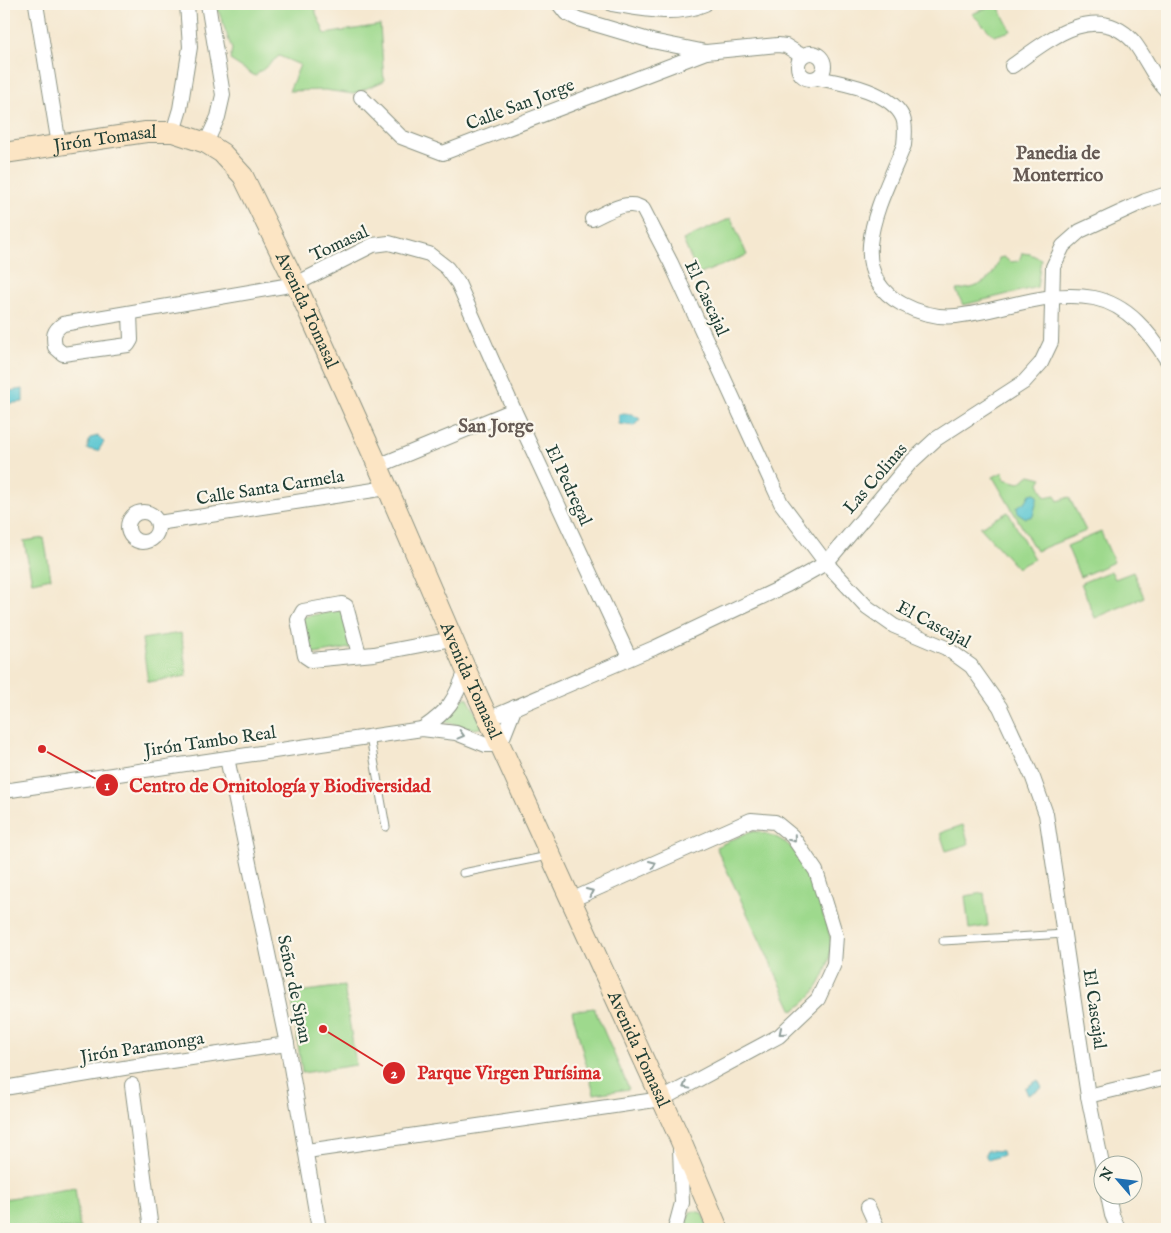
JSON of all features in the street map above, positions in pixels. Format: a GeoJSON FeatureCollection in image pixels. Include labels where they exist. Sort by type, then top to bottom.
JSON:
{"type":"FeatureCollection","features":[{"type":"Feature","properties":{"kind":"street"},"geometry":{"type":"LineString","coordinates":[[36,4],[59,145]]}},
{"type":"Feature","properties":{"kind":"street"},"geometry":{"type":"LineString","coordinates":[[173,132],[180,109],[190,47],[187,4]]}},
{"type":"Feature","properties":{"kind":"street"},"geometry":{"type":"LineString","coordinates":[[206,143],[218,117],[223,95],[208,4]]}},
{"type":"Feature","properties":{"kind":"street"},"geometry":{"type":"LineString","coordinates":[[559,4],[566,13],[578,19],[652,41],[706,52],[778,45],[786,46],[802,56]]}},
{"type":"Feature","properties":{"kind":"street"},"geometry":{"type":"LineString","coordinates":[[612,4],[662,12],[692,10],[705,4]]}},
{"type":"Feature","properties":{"kind":"street"},"geometry":{"type":"LineString","coordinates":[[1012,66],[1070,25],[1090,20],[1106,20],[1121,28],[1133,41],[1158,82],[1167,91]]}},
{"type":"Feature","properties":{"kind":"street","name":"Calle San Jorge"},"geometry":{"type":"LineString","coordinates":[[361,97],[393,132],[401,137],[443,153],[706,52]]}},
{"type":"Feature","properties":{"kind":"street"},"geometry":{"type":"LineString","coordinates":[[845,83],[815,53],[808,53],[802,56],[798,62],[799,74],[810,80],[817,78],[845,83],[884,98],[895,107],[903,118],[906,131],[904,145],[872,228],[869,258],[872,271],[881,288],[894,300],[914,310],[937,317],[957,316],[1052,295],[1095,298],[1120,308],[1150,334],[1167,360]]}},
{"type":"Feature","properties":{"kind":"street"},"geometry":{"type":"LineString","coordinates":[[817,78],[824,69],[824,63]]}},
{"type":"Feature","properties":{"kind":"street","name":"Jirón Tomasal"},"geometry":{"type":"LineString","coordinates":[[4,153],[146,132],[173,132],[206,143]]}},
{"type":"Feature","properties":{"kind":"street","name":"Avenida Tomasal"},"geometry":{"type":"LineString","coordinates":[[206,143],[222,153],[243,176],[296,284],[378,466],[452,639],[680,1139],[718,1229]]}},
{"type":"Feature","properties":{"kind":"street","name":"Las Colinas"},"geometry":{"type":"LineString","coordinates":[[488,719],[788,585],[826,563],[910,463],[936,439],[1024,382],[1042,362],[1051,342],[1053,267],[1063,246],[1088,228],[1145,201],[1167,194]]}},
{"type":"Feature","properties":{"kind":"street","name":"El Cascajal"},"geometry":{"type":"LineString","coordinates":[[592,218],[629,204],[636,204],[643,209],[671,263],[781,503],[826,563],[867,608],[894,626],[946,648],[972,666],[988,686],[1000,707],[1033,778],[1046,814],[1088,1096],[1100,1156]]}},
{"type":"Feature","properties":{"kind":"street","name":"Tomasal"},"geometry":{"type":"LineString","coordinates":[[130,313],[132,340],[128,345],[63,354],[55,347],[53,335],[57,328],[63,324],[296,284],[372,245],[389,243],[429,254]]}},
{"type":"Feature","properties":{"kind":"street","name":"El Pedregal"},"geometry":{"type":"LineString","coordinates":[[429,254],[447,268],[458,283],[514,410],[628,657]]}},
{"type":"Feature","properties":{"kind":"street"},"geometry":{"type":"LineString","coordinates":[[378,466],[514,410]]}},
{"type":"Feature","properties":{"kind":"street","name":"Calle Santa Carmela"},"geometry":{"type":"LineString","coordinates":[[158,523],[387,488]]}},
{"type":"Feature","properties":{"kind":"street"},"geometry":{"type":"LineString","coordinates":[[359,654],[346,606],[342,604],[303,611],[299,614],[298,620],[305,656],[308,658],[374,654],[452,639]]}},
{"type":"Feature","properties":{"kind":"street","name":"Jirón Tambo Real"},"geometry":{"type":"LineString","coordinates":[[422,729],[440,717],[449,707],[457,694],[466,670]]}},
{"type":"Feature","properties":{"kind":"street"},"geometry":{"type":"LineString","coordinates":[[500,744],[514,707]]}},
{"type":"Feature","properties":{"kind":"street","name":"Jirón Tambo Real"},"geometry":{"type":"LineString","coordinates":[[4,791],[422,729],[456,734],[486,745],[500,744]]}},
{"type":"Feature","properties":{"kind":"street","name":"Señor de Sipan"},"geometry":{"type":"LineString","coordinates":[[227,758],[287,1044],[319,1229]]}},
{"type":"Feature","properties":{"kind":"street"},"geometry":{"type":"LineString","coordinates":[[307,1151],[662,1100],[779,1036],[818,999],[834,964],[836,936],[816,871],[792,836],[775,822],[751,820],[571,900]]}},
{"type":"Feature","properties":{"kind":"street","name":"Jirón Paramonga"},"geometry":{"type":"LineString","coordinates":[[4,1088],[287,1044]]}},
{"type":"Feature","properties":{"kind":"street"},"geometry":{"type":"LineString","coordinates":[[1088,1096],[1167,1077]]}},
{"type":"Feature","properties":{"kind":"street"},"geometry":{"type":"LineString","coordinates":[[132,1085],[152,1229]]}},
{"type":"Feature","properties":{"kind":"street"},"geometry":{"type":"LineString","coordinates":[[675,1229],[682,1199],[680,1139]]}},
{"type":"Feature","properties":{"kind":"street"},"geometry":{"type":"LineString","coordinates":[[1110,1206],[1118,1229]]}},
{"type":"Feature","properties":{"kind":"street"},"geometry":{"type":"LineString","coordinates":[[868,1207],[878,1229]]}},
{"type":"Feature","properties":{"kind":"lane"},"geometry":{"type":"LineString","coordinates":[[370,737],[386,827]]}},
{"type":"Feature","properties":{"kind":"lane"},"geometry":{"type":"LineString","coordinates":[[463,873],[551,856]]}},
{"type":"Feature","properties":{"kind":"lane"},"geometry":{"type":"LineString","coordinates":[[943,940],[1065,934]]}},
{"type":"Feature","properties":{"kind":"green space"},"geometry":{"type":"Polygon","coordinates":[[[216,4],[315,4],[316,13],[325,34],[380,25],[384,81],[353,94],[325,90],[289,91],[300,65],[279,56],[255,76],[230,60],[232,49],[216,4]]]}},
{"type":"Feature","properties":{"kind":"green space"},"geometry":{"type":"Polygon","coordinates":[[[997,4],[1011,31],[994,36],[972,14],[997,4]]]}},
{"type":"Feature","properties":{"kind":"green space"},"geometry":{"type":"Polygon","coordinates":[[[731,218],[747,255],[698,275],[683,240],[731,218]]]}},
{"type":"Feature","properties":{"kind":"green space"},"geometry":{"type":"Polygon","coordinates":[[[1022,253],[1041,259],[1037,287],[963,305],[956,290],[971,288],[984,282],[993,273],[999,258],[1004,257],[1010,262],[1019,261],[1022,253]]]}},
{"type":"Feature","properties":{"kind":"green space"},"geometry":{"type":"Polygon","coordinates":[[[1003,472],[1004,479],[1019,483],[1030,475],[1042,478],[1039,483],[1045,497],[1055,495],[1058,501],[1069,497],[1086,531],[1036,551],[993,477],[1003,472]],[[1036,500],[1026,501],[1017,508],[1035,508],[1036,500]]]}},
{"type":"Feature","properties":{"kind":"green space"},"geometry":{"type":"Polygon","coordinates":[[[1008,512],[1034,559],[1017,568],[980,527],[1008,512]]]}},
{"type":"Feature","properties":{"kind":"green space"},"geometry":{"type":"Polygon","coordinates":[[[1101,532],[1114,562],[1080,577],[1067,546],[1101,532]]]}},
{"type":"Feature","properties":{"kind":"green space"},"geometry":{"type":"Polygon","coordinates":[[[44,538],[51,578],[32,582],[24,541],[44,538]]]}},
{"type":"Feature","properties":{"kind":"green space"},"geometry":{"type":"Polygon","coordinates":[[[1111,571],[1115,579],[1133,572],[1144,597],[1095,618],[1081,583],[1111,571]]]}},
{"type":"Feature","properties":{"kind":"green space"},"geometry":{"type":"Polygon","coordinates":[[[343,610],[350,648],[309,655],[302,617],[343,610]]]}},
{"type":"Feature","properties":{"kind":"green space"},"geometry":{"type":"Polygon","coordinates":[[[181,633],[187,676],[148,682],[142,639],[181,633]]]}},
{"type":"Feature","properties":{"kind":"green space"},"geometry":{"type":"Polygon","coordinates":[[[467,697],[484,727],[475,729],[440,721],[461,701],[467,697]]]}},
{"type":"Feature","properties":{"kind":"green space"},"geometry":{"type":"Polygon","coordinates":[[[963,825],[969,844],[946,851],[940,833],[963,825]]]}},
{"type":"Feature","properties":{"kind":"green space"},"geometry":{"type":"Polygon","coordinates":[[[751,831],[767,834],[781,840],[792,848],[801,859],[814,885],[830,935],[830,957],[824,975],[808,999],[793,1011],[716,847],[751,831]]]}},
{"type":"Feature","properties":{"kind":"green space"},"geometry":{"type":"Polygon","coordinates":[[[984,893],[988,926],[969,929],[965,896],[984,893]]]}},
{"type":"Feature","properties":{"kind":"green space"},"geometry":{"type":"Polygon","coordinates":[[[344,986],[356,1065],[302,1073],[291,993],[344,986]]]}},
{"type":"Feature","properties":{"kind":"green space"},"geometry":{"type":"Polygon","coordinates":[[[594,1008],[629,1089],[594,1094],[572,1011],[594,1008]]]}},
{"type":"Feature","properties":{"kind":"green space"},"geometry":{"type":"Polygon","coordinates":[[[75,1188],[80,1229],[4,1229],[4,1199],[75,1188]]]}},
{"type":"Feature","properties":{"kind":"green space"},"geometry":{"type":"Polygon","coordinates":[[[690,1212],[702,1213],[709,1229],[684,1229],[690,1212]]]}},
{"type":"Feature","properties":{"kind":"water"},"geometry":{"type":"Polygon","coordinates":[[[23,389],[23,402],[4,404],[4,392],[23,389]]]}},
{"type":"Feature","properties":{"kind":"water"},"geometry":{"type":"Polygon","coordinates":[[[619,414],[632,414],[640,419],[634,426],[619,424],[619,414]]]}},
{"type":"Feature","properties":{"kind":"water"},"geometry":{"type":"Polygon","coordinates":[[[98,436],[104,442],[98,451],[87,449],[90,438],[98,436]]]}},
{"type":"Feature","properties":{"kind":"water"},"geometry":{"type":"Polygon","coordinates":[[[1035,493],[1038,496],[1033,516],[1026,518],[1018,513],[1017,507],[1026,501],[1030,494],[1035,493]]]}},
{"type":"Feature","properties":{"kind":"water"},"geometry":{"type":"Polygon","coordinates":[[[1038,1080],[1042,1088],[1028,1095],[1025,1088],[1038,1080]]]}},
{"type":"Feature","properties":{"kind":"water"},"geometry":{"type":"Polygon","coordinates":[[[987,1150],[1002,1151],[1003,1155],[988,1160],[985,1154],[987,1150]]]}},
{"type":"Feature","properties":{"kind":"place","name":"Centro de Ornitología y Biodiversidad"},"geometry":{"type":"Point","coordinates":[42,749]}},
{"type":"Feature","properties":{"kind":"place","name":"Parque Virgen Purísima"},"geometry":{"type":"Point","coordinates":[323,1029]}},
{"type":"Feature","properties":{"kind":"district","name":"Panedia de Monterrico"},"geometry":{"type":"Point","coordinates":[1058,163]}},
{"type":"Feature","properties":{"kind":"district","name":"San Jorge"},"geometry":{"type":"Point","coordinates":[496,425]}}]}
